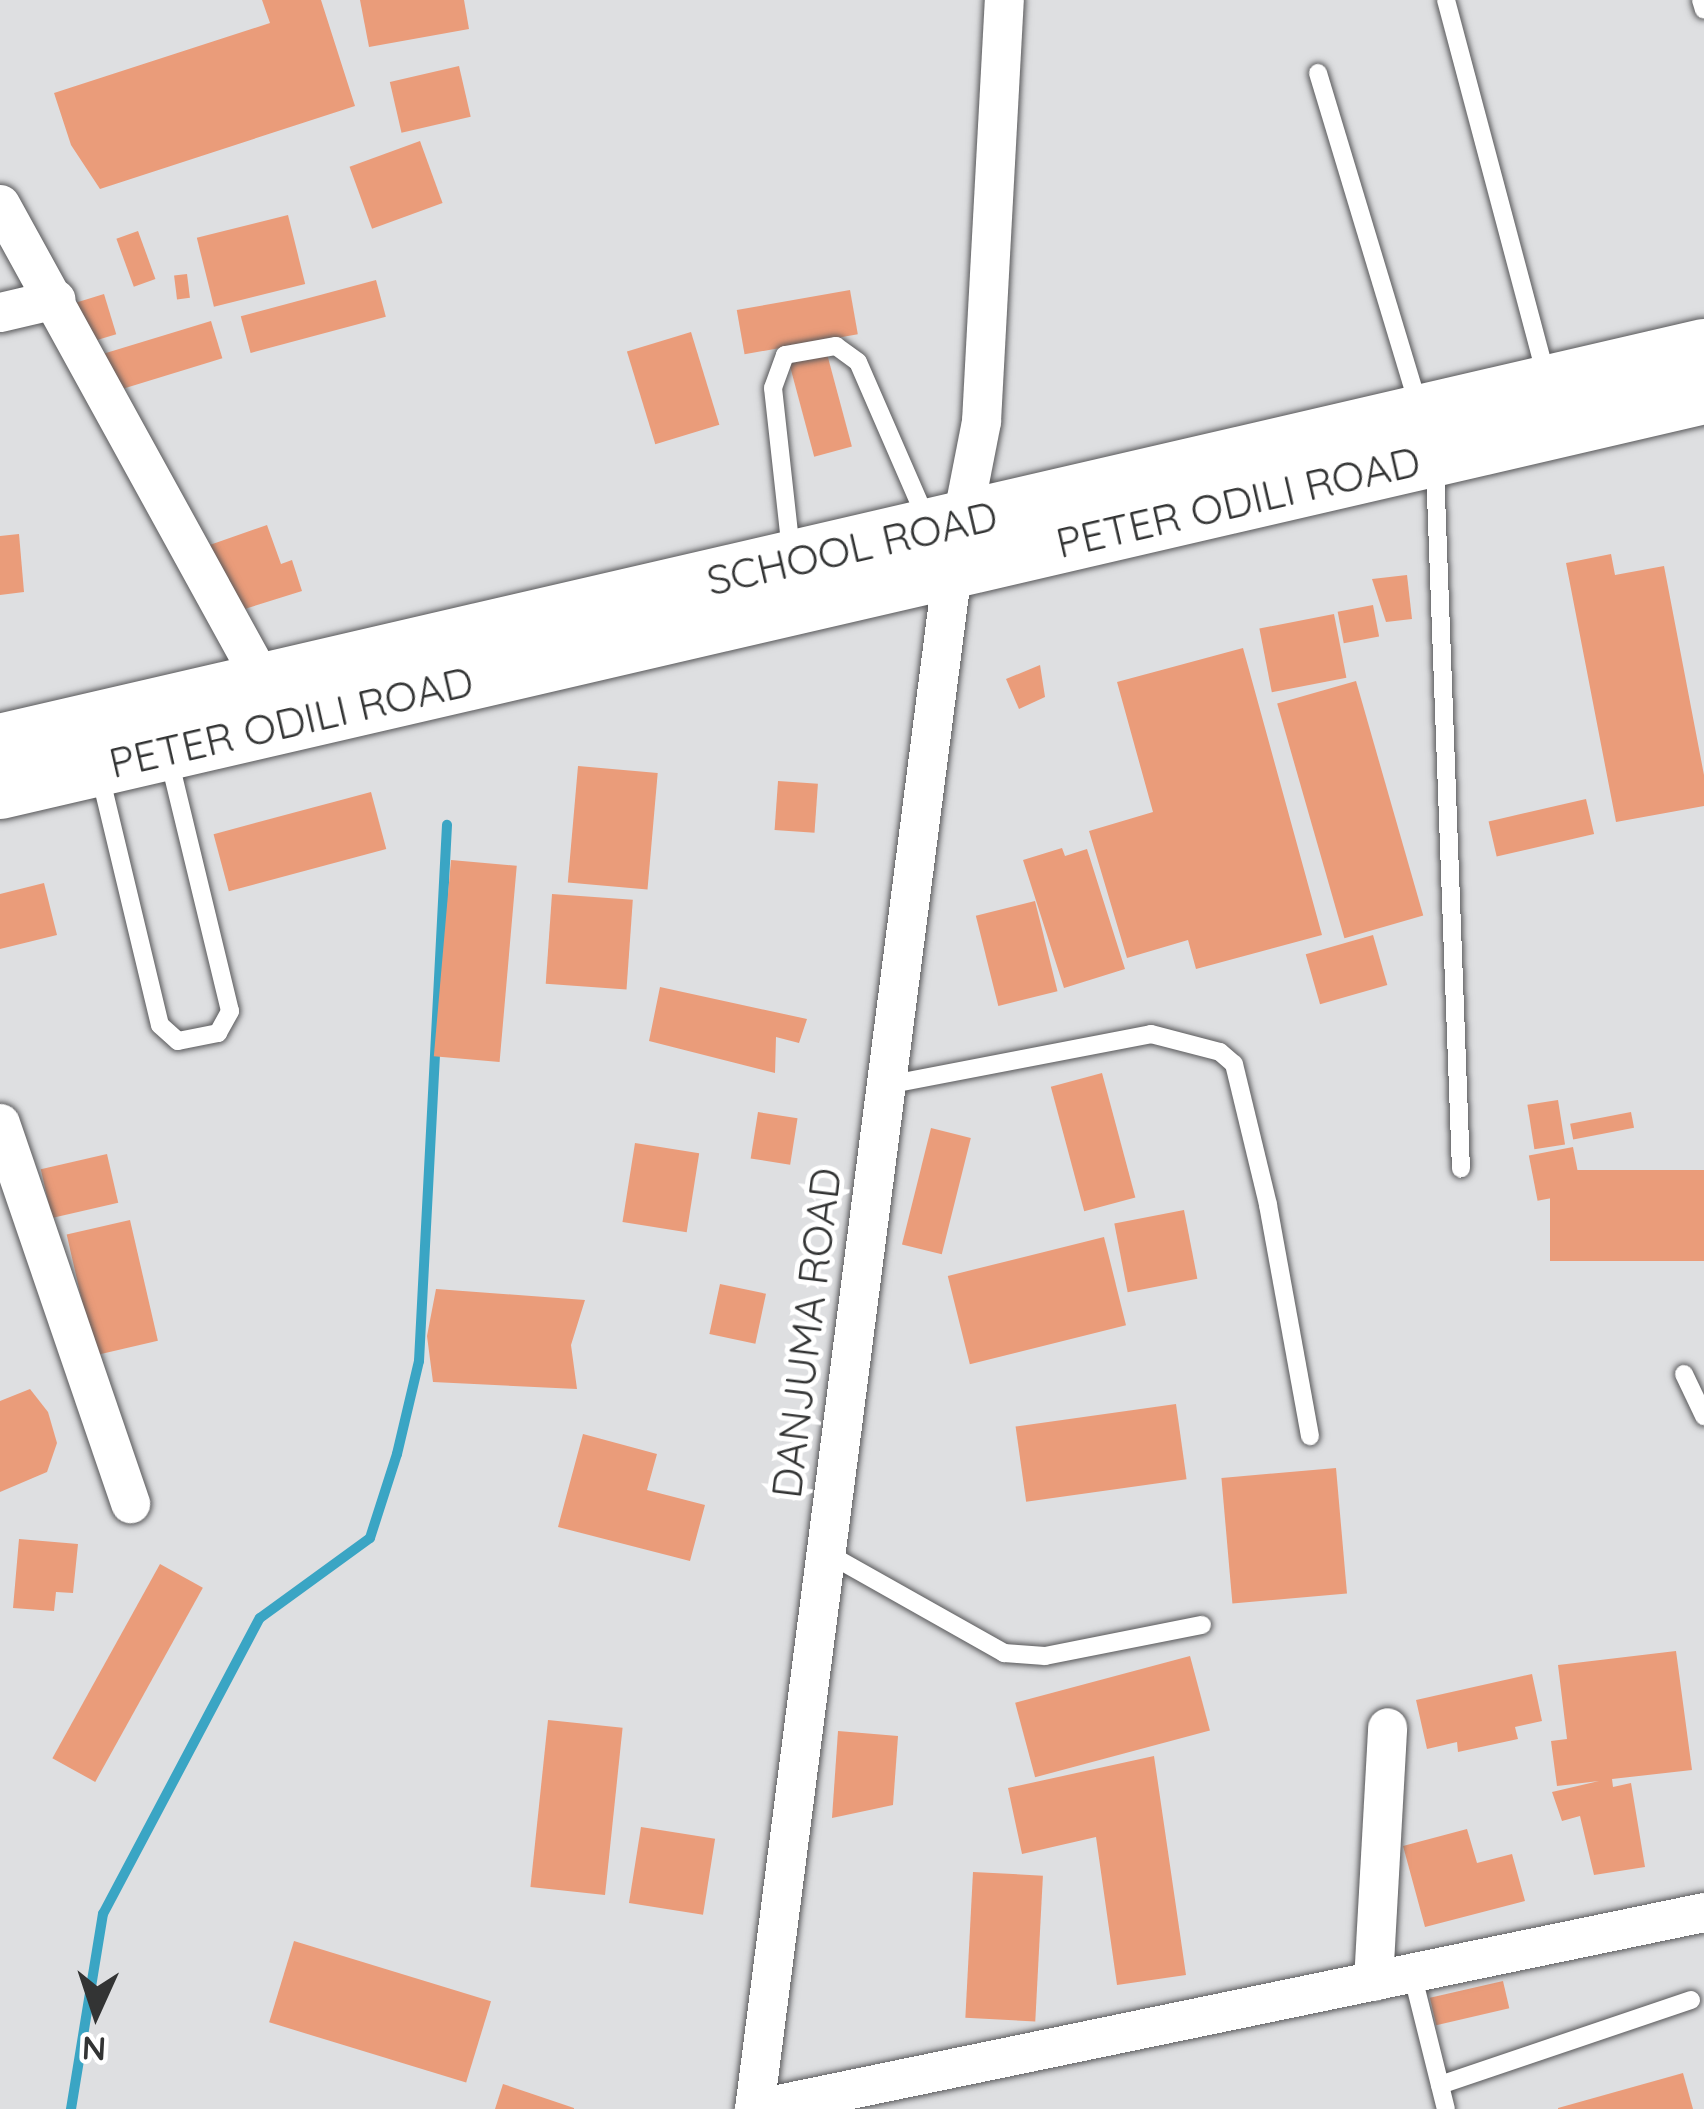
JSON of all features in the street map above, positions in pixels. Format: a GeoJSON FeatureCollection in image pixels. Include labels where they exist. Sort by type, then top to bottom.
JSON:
{"type":"FeatureCollection","features":[{"type":"Feature","properties":{"kind":"main road","name":"SCHOOL ROAD"},"geometry":{"type":"LineString","coordinates":[[0,744],[793,562],[947,540],[1428,436],[1549,387],[1704,349]]}},
{"type":"Feature","properties":{"kind":"main road","name":"PETER ODILI ROAD"},"geometry":{"type":"LineString","coordinates":[[1428,436],[1704,394]]}},
{"type":"Feature","properties":{"kind":"main road","name":"PETER ODILI ROAD"},"geometry":{"type":"LineString","coordinates":[[0,789],[166,751],[947,540]]}},
{"type":"Feature","properties":{"kind":"street","name":"DANJUMA ROAD"},"geometry":{"type":"LineString","coordinates":[[754,2109],[887,1085],[947,540],[981,421],[1004,0]]}},
{"type":"Feature","properties":{"kind":"street"},"geometry":{"type":"LineString","coordinates":[[0,204],[264,684]]}},
{"type":"Feature","properties":{"kind":"street"},"geometry":{"type":"LineString","coordinates":[[0,312],[56,299]]}},
{"type":"Feature","properties":{"kind":"street"},"geometry":{"type":"LineString","coordinates":[[0,1123],[130,1504]]}},
{"type":"Feature","properties":{"kind":"street"},"geometry":{"type":"LineString","coordinates":[[1373,1981],[1387,1727]]}},
{"type":"Feature","properties":{"kind":"street"},"geometry":{"type":"LineString","coordinates":[[754,2109],[1704,1912]]}},
{"type":"Feature","properties":{"kind":"lane"},"geometry":{"type":"LineString","coordinates":[[1446,0],[1549,387]]}},
{"type":"Feature","properties":{"kind":"lane"},"geometry":{"type":"LineString","coordinates":[[1701,0],[1704,10]]}},
{"type":"Feature","properties":{"kind":"lane"},"geometry":{"type":"LineString","coordinates":[[1318,73],[1428,436],[1461,1169]]}},
{"type":"Feature","properties":{"kind":"lane"},"geometry":{"type":"LineString","coordinates":[[793,562],[772,388],[785,355],[836,346],[858,362],[947,540]]}},
{"type":"Feature","properties":{"kind":"lane"},"geometry":{"type":"LineString","coordinates":[[98,766],[160,1025],[178,1041],[218,1033],[230,1011],[166,751]]}},
{"type":"Feature","properties":{"kind":"lane"},"geometry":{"type":"LineString","coordinates":[[887,1085],[1150,1034],[1220,1052],[1234,1064],[1268,1205],[1310,1436]]}},
{"type":"Feature","properties":{"kind":"lane"},"geometry":{"type":"LineString","coordinates":[[1684,1373],[1704,1416]]}},
{"type":"Feature","properties":{"kind":"lane"},"geometry":{"type":"LineString","coordinates":[[825,1552],[1004,1653],[1045,1656],[1202,1625]]}},
{"type":"Feature","properties":{"kind":"lane"},"geometry":{"type":"LineString","coordinates":[[1412,1973],[1446,2109]]}},
{"type":"Feature","properties":{"kind":"lane"},"geometry":{"type":"LineString","coordinates":[[1440,2085],[1691,2000]]}},
{"type":"Feature","properties":{"kind":"building"},"geometry":{"type":"Polygon","coordinates":[[[262,0],[321,0],[355,106],[100,189],[71,145],[54,93],[270,23],[262,0]]]}},
{"type":"Feature","properties":{"kind":"building"},"geometry":{"type":"Polygon","coordinates":[[[360,0],[464,0],[469,29],[369,47],[360,0]]]}},
{"type":"Feature","properties":{"kind":"building"},"geometry":{"type":"Polygon","coordinates":[[[459,66],[471,117],[402,133],[390,82],[459,66]]]}},
{"type":"Feature","properties":{"kind":"building"},"geometry":{"type":"Polygon","coordinates":[[[420,141],[443,203],[372,229],[350,167],[420,141]]]}},
{"type":"Feature","properties":{"kind":"building"},"geometry":{"type":"Polygon","coordinates":[[[288,215],[305,284],[214,307],[197,238],[288,215]]]}},
{"type":"Feature","properties":{"kind":"building"},"geometry":{"type":"Polygon","coordinates":[[[138,231],[155,279],[134,287],[116,239],[138,231]]]}},
{"type":"Feature","properties":{"kind":"building"},"geometry":{"type":"Polygon","coordinates":[[[187,274],[190,298],[177,299],[174,276],[187,274]]]}},
{"type":"Feature","properties":{"kind":"building"},"geometry":{"type":"Polygon","coordinates":[[[376,280],[386,317],[251,353],[241,316],[376,280]]]}},
{"type":"Feature","properties":{"kind":"building"},"geometry":{"type":"Polygon","coordinates":[[[850,290],[858,334],[745,354],[737,310],[850,290]]]}},
{"type":"Feature","properties":{"kind":"building"},"geometry":{"type":"Polygon","coordinates":[[[104,294],[116,334],[85,344],[72,304],[104,294]]]}},
{"type":"Feature","properties":{"kind":"building"},"geometry":{"type":"Polygon","coordinates":[[[211,321],[222,358],[112,392],[101,355],[211,321]]]}},
{"type":"Feature","properties":{"kind":"building"},"geometry":{"type":"Polygon","coordinates":[[[691,332],[719,425],[655,444],[627,352],[691,332]]]}},
{"type":"Feature","properties":{"kind":"building"},"geometry":{"type":"Polygon","coordinates":[[[826,350],[852,447],[814,457],[788,360],[826,350]]]}},
{"type":"Feature","properties":{"kind":"building"},"geometry":{"type":"Polygon","coordinates":[[[267,525],[281,564],[292,560],[302,591],[235,612],[204,547],[267,525]]]}},
{"type":"Feature","properties":{"kind":"building"},"geometry":{"type":"Polygon","coordinates":[[[19,534],[24,592],[0,595],[0,536],[19,534]]]}},
{"type":"Feature","properties":{"kind":"building"},"geometry":{"type":"Polygon","coordinates":[[[1611,554],[1615,575],[1664,566],[1704,775],[1704,806],[1616,822],[1566,563],[1611,554]]]}},
{"type":"Feature","properties":{"kind":"building"},"geometry":{"type":"Polygon","coordinates":[[[1407,575],[1412,619],[1386,622],[1372,579],[1407,575]]]}},
{"type":"Feature","properties":{"kind":"building"},"geometry":{"type":"Polygon","coordinates":[[[1373,605],[1379,636],[1344,643],[1338,612],[1373,605]]]}},
{"type":"Feature","properties":{"kind":"building"},"geometry":{"type":"Polygon","coordinates":[[[1334,614],[1346,678],[1272,692],[1259,629],[1334,614]]]}},
{"type":"Feature","properties":{"kind":"building"},"geometry":{"type":"Polygon","coordinates":[[[1243,648],[1322,935],[1196,969],[1188,940],[1127,958],[1089,831],[1153,812],[1117,682],[1243,648]]]}},
{"type":"Feature","properties":{"kind":"building"},"geometry":{"type":"Polygon","coordinates":[[[1040,665],[1045,697],[1019,709],[1006,679],[1040,665]]]}},
{"type":"Feature","properties":{"kind":"building"},"geometry":{"type":"Polygon","coordinates":[[[1356,681],[1423,916],[1344,938],[1277,704],[1356,681]]]}},
{"type":"Feature","properties":{"kind":"building"},"geometry":{"type":"Polygon","coordinates":[[[578,766],[658,773],[647,890],[568,883],[578,766]]]}},
{"type":"Feature","properties":{"kind":"building"},"geometry":{"type":"Polygon","coordinates":[[[778,781],[818,784],[814,833],[775,830],[778,781]]]}},
{"type":"Feature","properties":{"kind":"building"},"geometry":{"type":"Polygon","coordinates":[[[371,792],[386,849],[229,891],[214,834],[371,792]]]}},
{"type":"Feature","properties":{"kind":"building"},"geometry":{"type":"Polygon","coordinates":[[[1586,799],[1594,834],[1497,857],[1489,821],[1586,799]]]}},
{"type":"Feature","properties":{"kind":"building"},"geometry":{"type":"Polygon","coordinates":[[[1062,848],[1065,856],[1087,849],[1125,969],[1064,988],[1023,860],[1062,848]]]}},
{"type":"Feature","properties":{"kind":"building"},"geometry":{"type":"Polygon","coordinates":[[[451,860],[517,866],[500,1062],[434,1056],[451,860]]]}},
{"type":"Feature","properties":{"kind":"building"},"geometry":{"type":"Polygon","coordinates":[[[44,883],[57,935],[0,949],[0,894],[44,883]]]}},
{"type":"Feature","properties":{"kind":"building"},"geometry":{"type":"Polygon","coordinates":[[[552,894],[633,900],[627,989],[546,984],[552,894]]]}},
{"type":"Feature","properties":{"kind":"building"},"geometry":{"type":"Polygon","coordinates":[[[1035,901],[1057,991],[998,1006],[976,916],[1035,901]]]}},
{"type":"Feature","properties":{"kind":"building"},"geometry":{"type":"Polygon","coordinates":[[[1373,935],[1387,985],[1320,1004],[1306,954],[1373,935]]]}},
{"type":"Feature","properties":{"kind":"building"},"geometry":{"type":"Polygon","coordinates":[[[660,987],[807,1019],[799,1043],[776,1037],[775,1073],[649,1041],[660,987]]]}},
{"type":"Feature","properties":{"kind":"building"},"geometry":{"type":"Polygon","coordinates":[[[1102,1073],[1135,1198],[1084,1211],[1051,1087],[1102,1073]]]}},
{"type":"Feature","properties":{"kind":"building"},"geometry":{"type":"Polygon","coordinates":[[[1558,1100],[1565,1144],[1534,1149],[1527,1105],[1558,1100]]]}},
{"type":"Feature","properties":{"kind":"building"},"geometry":{"type":"Polygon","coordinates":[[[758,1112],[798,1118],[790,1165],[751,1158],[758,1112]]]}},
{"type":"Feature","properties":{"kind":"building"},"geometry":{"type":"Polygon","coordinates":[[[1631,1112],[1634,1128],[1573,1140],[1570,1124],[1631,1112]]]}},
{"type":"Feature","properties":{"kind":"building"},"geometry":{"type":"Polygon","coordinates":[[[931,1128],[971,1138],[942,1254],[902,1244],[931,1128]]]}},
{"type":"Feature","properties":{"kind":"building"},"geometry":{"type":"Polygon","coordinates":[[[635,1143],[699,1153],[687,1232],[622,1222],[635,1143]]]}},
{"type":"Feature","properties":{"kind":"building"},"geometry":{"type":"Polygon","coordinates":[[[1573,1147],[1582,1192],[1538,1201],[1529,1156],[1573,1147]]]}},
{"type":"Feature","properties":{"kind":"building"},"geometry":{"type":"Polygon","coordinates":[[[107,1154],[118,1203],[52,1218],[41,1169],[107,1154]]]}},
{"type":"Feature","properties":{"kind":"building"},"geometry":{"type":"Polygon","coordinates":[[[1550,1170],[1704,1170],[1704,1261],[1550,1261],[1550,1170]]]}},
{"type":"Feature","properties":{"kind":"building"},"geometry":{"type":"Polygon","coordinates":[[[1184,1210],[1197,1279],[1128,1292],[1114,1224],[1184,1210]]]}},
{"type":"Feature","properties":{"kind":"building"},"geometry":{"type":"Polygon","coordinates":[[[130,1220],[158,1341],[95,1355],[67,1235],[130,1220]]]}},
{"type":"Feature","properties":{"kind":"building"},"geometry":{"type":"Polygon","coordinates":[[[1104,1237],[1126,1325],[970,1364],[948,1276],[1104,1237]]]}},
{"type":"Feature","properties":{"kind":"building"},"geometry":{"type":"Polygon","coordinates":[[[720,1284],[766,1294],[755,1344],[709,1334],[720,1284]]]}},
{"type":"Feature","properties":{"kind":"building"},"geometry":{"type":"Polygon","coordinates":[[[436,1289],[585,1300],[571,1345],[577,1389],[433,1382],[427,1336],[436,1289]]]}},
{"type":"Feature","properties":{"kind":"building"},"geometry":{"type":"Polygon","coordinates":[[[30,1389],[48,1412],[57,1443],[47,1472],[0,1492],[0,1401],[30,1389]]]}},
{"type":"Feature","properties":{"kind":"building"},"geometry":{"type":"Polygon","coordinates":[[[1176,1404],[1187,1479],[1026,1502],[1016,1427],[1176,1404]]]}},
{"type":"Feature","properties":{"kind":"building"},"geometry":{"type":"Polygon","coordinates":[[[583,1434],[657,1454],[647,1490],[705,1505],[690,1561],[558,1527],[583,1434]]]}},
{"type":"Feature","properties":{"kind":"building"},"geometry":{"type":"Polygon","coordinates":[[[1336,1468],[1347,1594],[1232,1604],[1221,1478],[1336,1468]]]}},
{"type":"Feature","properties":{"kind":"building"},"geometry":{"type":"Polygon","coordinates":[[[19,1539],[78,1544],[73,1593],[56,1592],[54,1611],[13,1608],[19,1539]]]}},
{"type":"Feature","properties":{"kind":"building"},"geometry":{"type":"Polygon","coordinates":[[[160,1564],[203,1588],[95,1782],[52,1758],[160,1564]]]}},
{"type":"Feature","properties":{"kind":"building"},"geometry":{"type":"Polygon","coordinates":[[[1676,1651],[1692,1770],[1612,1779],[1613,1787],[1631,1783],[1645,1867],[1594,1875],[1580,1816],[1562,1821],[1552,1792],[1599,1781],[1557,1786],[1551,1741],[1567,1739],[1558,1665],[1676,1651]]]}},
{"type":"Feature","properties":{"kind":"building"},"geometry":{"type":"Polygon","coordinates":[[[1190,1656],[1210,1730],[1035,1777],[1015,1703],[1190,1656]]]}},
{"type":"Feature","properties":{"kind":"building"},"geometry":{"type":"Polygon","coordinates":[[[1532,1674],[1542,1721],[1515,1727],[1518,1739],[1458,1752],[1457,1742],[1427,1749],[1416,1700],[1532,1674]]]}},
{"type":"Feature","properties":{"kind":"building"},"geometry":{"type":"Polygon","coordinates":[[[548,1720],[623,1728],[605,1895],[530,1887],[548,1720]]]}},
{"type":"Feature","properties":{"kind":"building"},"geometry":{"type":"Polygon","coordinates":[[[838,1731],[898,1736],[893,1805],[832,1818],[838,1731]]]}},
{"type":"Feature","properties":{"kind":"building"},"geometry":{"type":"Polygon","coordinates":[[[1154,1756],[1186,1975],[1117,1985],[1096,1837],[1022,1854],[1008,1788],[1154,1756]]]}},
{"type":"Feature","properties":{"kind":"building"},"geometry":{"type":"Polygon","coordinates":[[[641,1827],[715,1839],[703,1915],[629,1903],[641,1827]]]}},
{"type":"Feature","properties":{"kind":"building"},"geometry":{"type":"Polygon","coordinates":[[[1467,1829],[1477,1863],[1512,1854],[1525,1901],[1425,1927],[1403,1846],[1467,1829]]]}},
{"type":"Feature","properties":{"kind":"building"},"geometry":{"type":"Polygon","coordinates":[[[973,1872],[1043,1876],[1035,2021],[965,2018],[973,1872]]]}},
{"type":"Feature","properties":{"kind":"building"},"geometry":{"type":"Polygon","coordinates":[[[294,1941],[491,2001],[466,2083],[269,2022],[294,1941]]]}},
{"type":"Feature","properties":{"kind":"building"},"geometry":{"type":"Polygon","coordinates":[[[1503,1981],[1509,2008],[1436,2025],[1430,1998],[1503,1981]]]}},
{"type":"Feature","properties":{"kind":"building"},"geometry":{"type":"Polygon","coordinates":[[[1683,2073],[1693,2109],[1558,2109],[1558,2108],[1683,2073]]]}},
{"type":"Feature","properties":{"kind":"building"},"geometry":{"type":"Polygon","coordinates":[[[503,2084],[574,2108],[574,2109],[495,2109],[503,2084]]]}},
{"type":"Feature","properties":{"kind":"waterway"},"geometry":{"type":"LineString","coordinates":[[71,2109],[103,1914],[260,1618],[370,1538],[397,1454],[419,1361],[447,825]]}}]}
